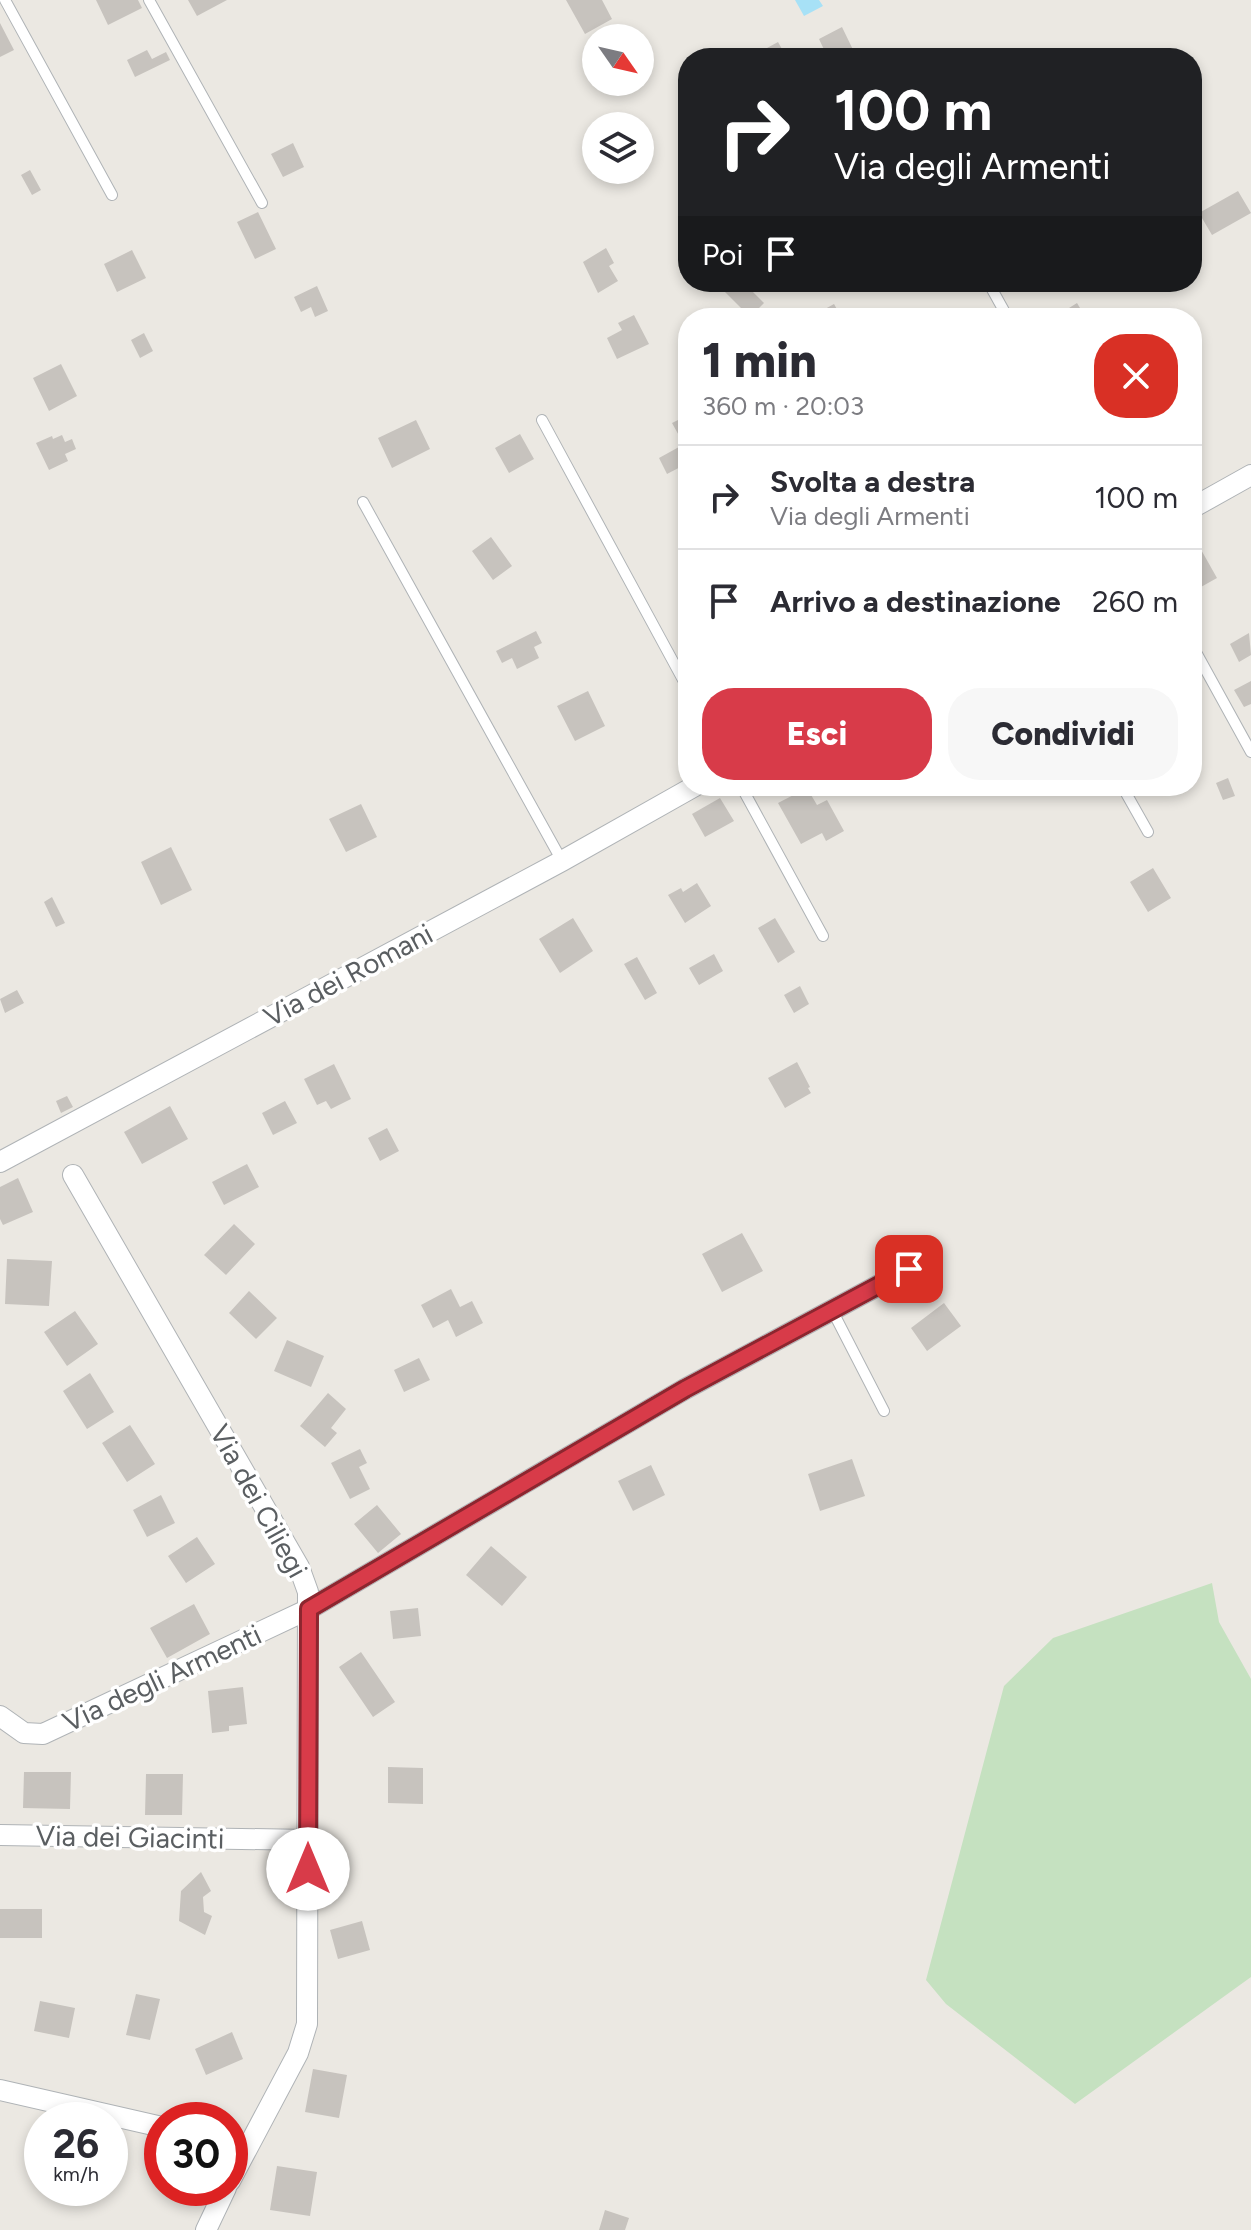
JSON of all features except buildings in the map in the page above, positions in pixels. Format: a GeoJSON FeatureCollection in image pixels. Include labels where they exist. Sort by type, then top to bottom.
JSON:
{"type":"FeatureCollection","features":[{"type":"Feature","properties":{"kind":"street"},"geometry":{"type":"LineString","coordinates":[[1202,502],[1251,475]]}},
{"type":"Feature","properties":{"kind":"street","name":"Via dei Romani"},"geometry":{"type":"LineString","coordinates":[[0,1162],[678,796]]}},
{"type":"Feature","properties":{"kind":"street","name":"Via dei Ciliegi"},"geometry":{"type":"LineString","coordinates":[[73,1175],[307,1585],[308,2010],[301,2048],[248,2131]]}},
{"type":"Feature","properties":{"kind":"street","name":"Via degli Armenti"},"geometry":{"type":"LineString","coordinates":[[0,1716],[24,1733],[43,1734],[309,1609],[694,1385],[909,1269]]}},
{"type":"Feature","properties":{"kind":"street","name":"Via dei Giacinti"},"geometry":{"type":"LineString","coordinates":[[0,1835],[308,1840]]}},
{"type":"Feature","properties":{"kind":"street"},"geometry":{"type":"LineString","coordinates":[[0,2090],[144,2123]]}},
{"type":"Feature","properties":{"kind":"street"},"geometry":{"type":"LineString","coordinates":[[206,2230],[217,2206]]}},
{"type":"Feature","properties":{"kind":"lane"},"geometry":{"type":"LineString","coordinates":[[5,0],[112,195]]}},
{"type":"Feature","properties":{"kind":"lane"},"geometry":{"type":"LineString","coordinates":[[149,0],[262,203]]}},
{"type":"Feature","properties":{"kind":"lane"},"geometry":{"type":"LineString","coordinates":[[542,420],[678,671]]}},
{"type":"Feature","properties":{"kind":"lane"},"geometry":{"type":"LineString","coordinates":[[363,502],[562,861]]}},
{"type":"Feature","properties":{"kind":"lane"},"geometry":{"type":"LineString","coordinates":[[1202,663],[1251,752]]}},
{"type":"Feature","properties":{"kind":"lane"},"geometry":{"type":"LineString","coordinates":[[746,796],[823,936]]}},
{"type":"Feature","properties":{"kind":"lane"},"geometry":{"type":"LineString","coordinates":[[1128,796],[1148,832]]}},
{"type":"Feature","properties":{"kind":"lane"},"geometry":{"type":"LineString","coordinates":[[832,1310],[884,1411]]}},
{"type":"Feature","properties":{"kind":"green space"},"geometry":{"type":"Polygon","coordinates":[[[1212,1583],[1219,1622],[1251,1679],[1251,1977],[1075,2104],[946,2004],[926,1980],[1004,1686],[1053,1638],[1212,1583]]]}},
{"type":"Feature","properties":{"kind":"water"},"geometry":{"type":"Polygon","coordinates":[[[795,0],[819,0],[823,6],[804,16],[795,0]]]}},
{"type":"Feature","properties":{"kind":"route"},"geometry":{"type":"LineString","coordinates":[[308,1869],[309,1609],[685,1389],[909,1269]]}}]}
